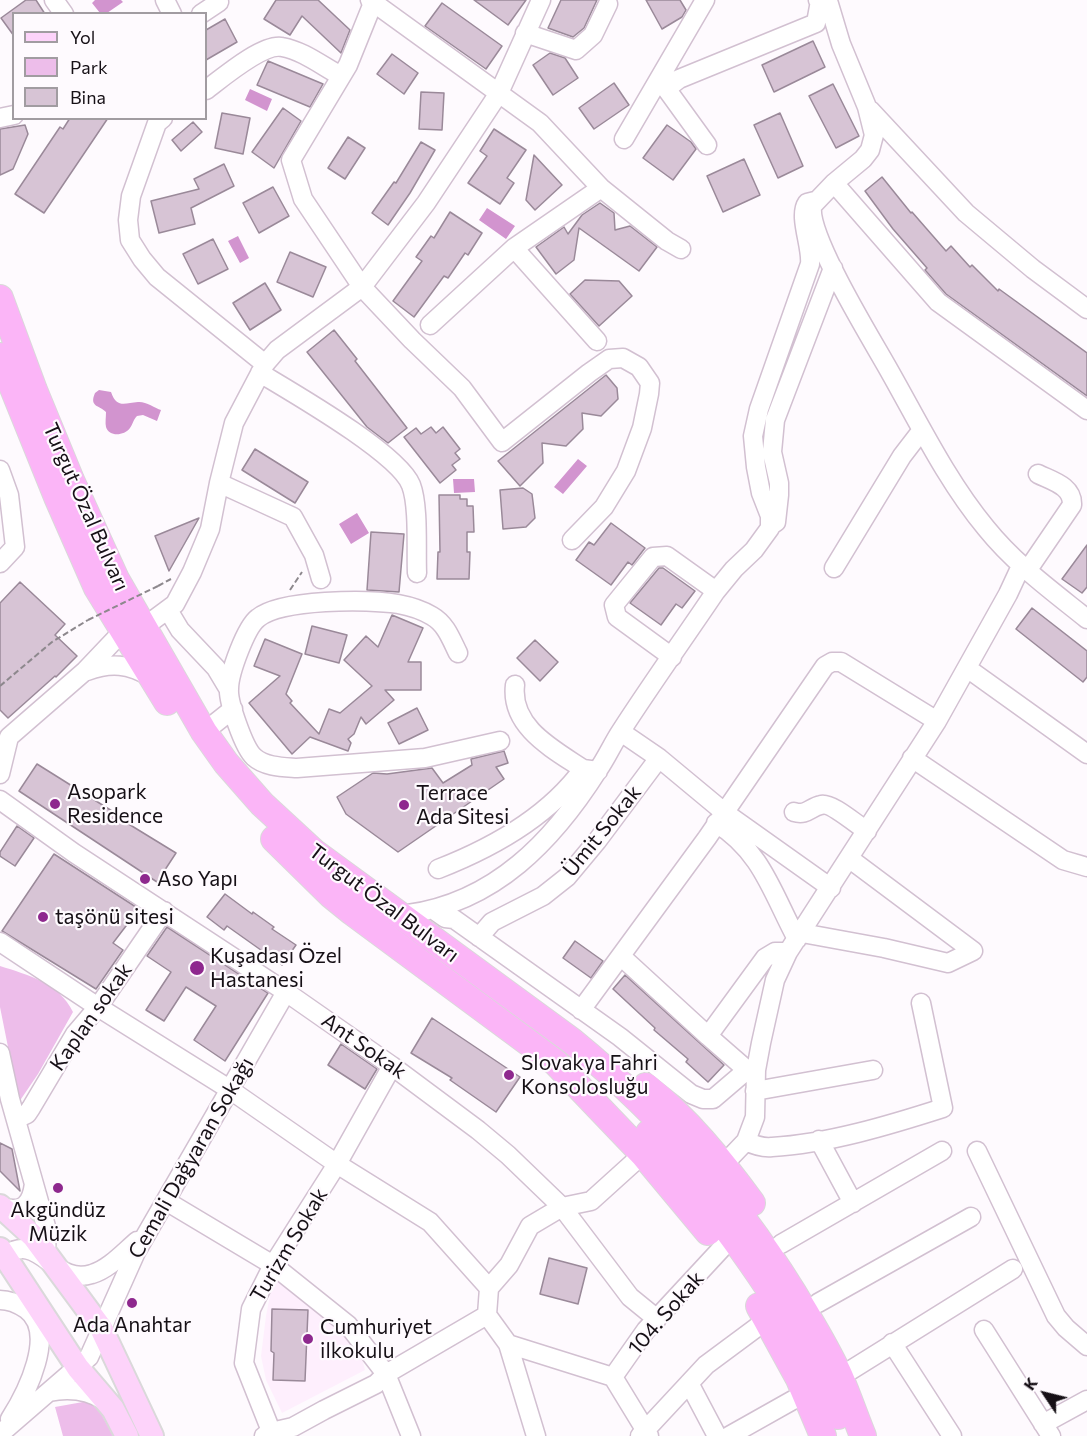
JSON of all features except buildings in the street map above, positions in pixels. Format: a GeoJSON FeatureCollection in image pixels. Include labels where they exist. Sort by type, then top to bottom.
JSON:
{"type":"FeatureCollection","features":[{"type":"Feature","properties":{"kind":"highway","name":"Turgut Özal Bulvarı"},"geometry":{"type":"LineString","coordinates":[[0,298],[71,480],[116,579],[152,678],[188,737],[211,768],[274,839],[332,887],[595,1079],[652,1137],[699,1192],[753,1264],[807,1351],[846,1436]]}},
{"type":"Feature","properties":{"kind":"highway","name":"Turgut Özal Bulvarı"},"geometry":{"type":"LineString","coordinates":[[0,356],[15,397],[97,588],[133,629],[226,763],[262,804],[314,852],[572,1041],[610,1072],[692,1155],[737,1209],[775,1263],[840,1376],[863,1436]]}},
{"type":"Feature","properties":{"kind":"highway"},"geometry":{"type":"LineString","coordinates":[[274,839],[331,895],[352,912],[556,1063],[643,1154],[722,1248],[768,1319],[823,1436]]}},
{"type":"Feature","properties":{"kind":"highway"},"geometry":{"type":"LineString","coordinates":[[343,875],[408,914],[579,1032],[658,1096],[699,1134],[724,1164],[781,1244],[818,1303],[851,1370],[879,1436]]}},
{"type":"Feature","properties":{"kind":"main road"},"geometry":{"type":"LineString","coordinates":[[0,1207],[29,1232],[101,1328],[152,1436]]}},
{"type":"Feature","properties":{"kind":"main road"},"geometry":{"type":"LineString","coordinates":[[2,1254],[78,1368],[113,1408],[127,1436]]}},
{"type":"Feature","properties":{"kind":"street"},"geometry":{"type":"LineString","coordinates":[[0,774],[4,731],[85,671],[133,629],[168,610],[181,595],[210,529],[234,423],[262,368],[277,350],[362,286],[426,203],[499,93],[541,0]]}},
{"type":"Feature","properties":{"kind":"street"},"geometry":{"type":"LineString","coordinates":[[624,139],[663,84],[705,0]]}},
{"type":"Feature","properties":{"kind":"street"},"geometry":{"type":"LineString","coordinates":[[572,540],[604,507],[626,471],[642,428],[649,394],[650,383],[639,367],[623,358],[609,359],[502,442],[462,388],[362,286],[303,199],[291,160],[348,65],[371,1],[540,123],[601,188],[667,241],[681,249]]}},
{"type":"Feature","properties":{"kind":"street"},"geometry":{"type":"LineString","coordinates":[[663,84],[816,23],[826,1]]}},
{"type":"Feature","properties":{"kind":"street"},"geometry":{"type":"LineString","coordinates":[[826,1],[873,127],[873,142],[863,159],[834,183],[812,206],[812,217],[833,268],[945,470],[985,527],[1024,568],[1087,619]]}},
{"type":"Feature","properties":{"kind":"street"},"geometry":{"type":"LineString","coordinates":[[204,12],[219,2]]}},
{"type":"Feature","properties":{"kind":"street"},"geometry":{"type":"LineString","coordinates":[[525,33],[576,50],[593,35],[608,4]]}},
{"type":"Feature","properties":{"kind":"street"},"geometry":{"type":"LineString","coordinates":[[207,89],[266,48],[280,46],[315,60],[341,76]]}},
{"type":"Feature","properties":{"kind":"street"},"geometry":{"type":"LineString","coordinates":[[663,84],[707,145]]}},
{"type":"Feature","properties":{"kind":"street"},"geometry":{"type":"LineString","coordinates":[[867,108],[966,213],[1087,309]]}},
{"type":"Feature","properties":{"kind":"street"},"geometry":{"type":"LineString","coordinates":[[161,120],[157,123],[131,196],[128,220],[130,240],[157,277],[262,368],[350,429],[396,464],[405,474],[415,499],[417,573]]}},
{"type":"Feature","properties":{"kind":"street"},"geometry":{"type":"LineString","coordinates":[[834,183],[938,302],[1087,410]]}},
{"type":"Feature","properties":{"kind":"street"},"geometry":{"type":"LineString","coordinates":[[430,325],[514,248],[601,188]]}},
{"type":"Feature","properties":{"kind":"street"},"geometry":{"type":"LineString","coordinates":[[770,528],[770,516],[761,493],[756,467],[753,436],[759,410],[810,264],[803,211],[807,203],[815,201]]}},
{"type":"Feature","properties":{"kind":"street"},"geometry":{"type":"LineString","coordinates":[[514,248],[597,341]]}},
{"type":"Feature","properties":{"kind":"street"},"geometry":{"type":"LineString","coordinates":[[408,914],[435,911],[485,887],[525,861],[560,823],[590,770],[621,732],[716,591],[776,522],[779,495],[772,452],[775,420],[833,268]]}},
{"type":"Feature","properties":{"kind":"street"},"geometry":{"type":"LineString","coordinates":[[834,568],[902,456],[922,430]]}},
{"type":"Feature","properties":{"kind":"street"},"geometry":{"type":"LineString","coordinates":[[0,470],[9,495],[15,547],[0,563]]}},
{"type":"Feature","properties":{"kind":"street"},"geometry":{"type":"LineString","coordinates":[[724,1164],[746,1141],[755,1118],[755,1091],[751,1070],[775,980],[796,942],[937,721],[1024,568],[1072,505],[1071,495],[1066,489],[1038,474]]}},
{"type":"Feature","properties":{"kind":"street"},"geometry":{"type":"LineString","coordinates":[[219,483],[293,517],[314,555],[321,579]]}},
{"type":"Feature","properties":{"kind":"street"},"geometry":{"type":"LineString","coordinates":[[672,657],[616,617],[614,605],[653,556],[667,556],[716,591]]}},
{"type":"Feature","properties":{"kind":"street"},"geometry":{"type":"LineString","coordinates":[[228,688],[240,646],[249,626],[259,616],[278,607],[298,604],[362,602],[401,604],[433,616],[445,626],[458,653]]}},
{"type":"Feature","properties":{"kind":"street"},"geometry":{"type":"LineString","coordinates":[[168,610],[180,630],[216,668],[228,688],[233,710],[249,751],[264,763],[297,768],[425,759],[500,741]]}},
{"type":"Feature","properties":{"kind":"street"},"geometry":{"type":"LineString","coordinates":[[581,1010],[720,818],[828,663],[841,662],[937,721]]}},
{"type":"Feature","properties":{"kind":"street"},"geometry":{"type":"LineString","coordinates":[[85,671],[102,665],[118,664],[137,669],[152,678]]}},
{"type":"Feature","properties":{"kind":"street"},"geometry":{"type":"LineString","coordinates":[[967,668],[1087,754]]}},
{"type":"Feature","properties":{"kind":"street"},"geometry":{"type":"LineString","coordinates":[[515,685],[514,697],[520,716],[530,730],[543,742],[590,770]]}},
{"type":"Feature","properties":{"kind":"street"},"geometry":{"type":"LineString","coordinates":[[204,732],[233,710]]}},
{"type":"Feature","properties":{"kind":"street"},"geometry":{"type":"LineString","coordinates":[[621,732],[659,758],[720,818],[760,865],[796,942]]}},
{"type":"Feature","properties":{"kind":"street","name":"Ümit Sokak"},"geometry":{"type":"LineString","coordinates":[[479,937],[492,922],[543,896],[567,877],[597,842],[659,758]]}},
{"type":"Feature","properties":{"kind":"street"},"geometry":{"type":"LineString","coordinates":[[912,758],[1062,860],[1087,867]]}},
{"type":"Feature","properties":{"kind":"street"},"geometry":{"type":"LineString","coordinates":[[438,869],[469,857],[511,833],[555,801],[590,770]]}},
{"type":"Feature","properties":{"kind":"street","name":"Ant Sokak"},"geometry":{"type":"LineString","coordinates":[[0,800],[74,853],[286,992],[478,1130],[508,1155],[562,1207],[630,1297],[657,1319]]}},
{"type":"Feature","properties":{"kind":"street"},"geometry":{"type":"LineString","coordinates":[[794,812],[807,813],[816,806],[825,804],[867,831]]}},
{"type":"Feature","properties":{"kind":"street"},"geometry":{"type":"LineString","coordinates":[[720,818],[831,888]]}},
{"type":"Feature","properties":{"kind":"street"},"geometry":{"type":"LineString","coordinates":[[708,1036],[765,958],[796,942],[884,948],[948,963],[973,951],[850,859]]}},
{"type":"Feature","properties":{"kind":"street","name":"Kaplan sokak"},"geometry":{"type":"LineString","coordinates":[[16,1119],[22,1117],[31,1108],[75,1034],[98,1007],[164,911]]}},
{"type":"Feature","properties":{"kind":"street"},"geometry":{"type":"LineString","coordinates":[[435,911],[445,918],[454,919],[620,1037],[691,1094],[703,1099],[713,1099],[751,1070]]}},
{"type":"Feature","properties":{"kind":"street"},"geometry":{"type":"LineString","coordinates":[[435,911],[431,920],[433,928],[442,937]]}},
{"type":"Feature","properties":{"kind":"street"},"geometry":{"type":"LineString","coordinates":[[0,942],[229,1089],[337,1164],[430,1222],[489,1288]]}},
{"type":"Feature","properties":{"kind":"street"},"geometry":{"type":"LineString","coordinates":[[624,959],[708,1036],[751,1070]]}},
{"type":"Feature","properties":{"kind":"street","name":"Cemali Dağyaran Sokağı"},"geometry":{"type":"LineString","coordinates":[[1,1432],[89,1357],[133,1257],[286,992]]}},
{"type":"Feature","properties":{"kind":"street"},"geometry":{"type":"LineString","coordinates":[[746,1141],[757,1146],[771,1147],[819,1140],[891,1125],[943,1108],[921,1003]]}},
{"type":"Feature","properties":{"kind":"street"},"geometry":{"type":"LineString","coordinates":[[0,1053],[5,1096],[16,1119],[47,1230],[46,1251],[51,1260],[63,1273],[73,1276],[90,1275],[100,1271],[120,1256],[151,1225]]}},
{"type":"Feature","properties":{"kind":"street","name":"Turizm Sokak"},"geometry":{"type":"LineString","coordinates":[[269,1435],[244,1363],[251,1310],[273,1265],[337,1164],[392,1066]]}},
{"type":"Feature","properties":{"kind":"street"},"geometry":{"type":"LineString","coordinates":[[755,1091],[873,1070]]}},
{"type":"Feature","properties":{"kind":"street"},"geometry":{"type":"LineString","coordinates":[[819,1140],[853,1203]]}},
{"type":"Feature","properties":{"kind":"street"},"geometry":{"type":"LineString","coordinates":[[781,1244],[942,1151]]}},
{"type":"Feature","properties":{"kind":"street"},"geometry":{"type":"LineString","coordinates":[[977,1151],[1056,1316],[1087,1346]]}},
{"type":"Feature","properties":{"kind":"street"},"geometry":{"type":"LineString","coordinates":[[536,1436],[508,1344],[487,1315],[489,1288],[509,1265],[530,1226],[562,1207],[591,1201],[643,1154]]}},
{"type":"Feature","properties":{"kind":"street"},"geometry":{"type":"LineString","coordinates":[[0,1207],[19,1208],[27,1204],[32,1198],[34,1184]]}},
{"type":"Feature","properties":{"kind":"street"},"geometry":{"type":"LineString","coordinates":[[166,1201],[273,1265],[348,1325],[386,1374],[411,1436]]}},
{"type":"Feature","properties":{"kind":"street"},"geometry":{"type":"LineString","coordinates":[[818,1303],[971,1217]]}},
{"type":"Feature","properties":{"kind":"street"},"geometry":{"type":"LineString","coordinates":[[2,1254],[24,1248],[33,1250],[51,1260]]}},
{"type":"Feature","properties":{"kind":"street","name":"104. Sokak"},"geometry":{"type":"LineString","coordinates":[[613,1377],[646,1330],[722,1248]]}},
{"type":"Feature","properties":{"kind":"street"},"geometry":{"type":"LineString","coordinates":[[851,1370],[1013,1269]]}},
{"type":"Feature","properties":{"kind":"street"},"geometry":{"type":"LineString","coordinates":[[0,1300],[9,1300],[28,1310],[39,1330],[40,1341],[30,1383],[20,1404],[1,1432]]}},
{"type":"Feature","properties":{"kind":"street"},"geometry":{"type":"LineString","coordinates":[[269,1435],[293,1427],[376,1384],[386,1374],[487,1315]]}},
{"type":"Feature","properties":{"kind":"street"},"geometry":{"type":"LineString","coordinates":[[508,1344],[613,1377],[645,1434],[706,1365],[768,1319]]}},
{"type":"Feature","properties":{"kind":"street"},"geometry":{"type":"LineString","coordinates":[[984,1330],[1047,1430],[1087,1400]]}},
{"type":"Feature","properties":{"kind":"street"},"geometry":{"type":"LineString","coordinates":[[892,1343],[952,1436]]}},
{"type":"Feature","properties":{"kind":"street"},"geometry":{"type":"LineString","coordinates":[[689,1383],[717,1436]]}},
{"type":"Feature","properties":{"kind":"street"},"geometry":{"type":"LineString","coordinates":[[49,1392],[63,1389],[91,1394],[113,1408]]}},
{"type":"Feature","properties":{"kind":"street"},"geometry":{"type":"LineString","coordinates":[[729,1436],[793,1400]]}},
{"type":"Feature","properties":{"kind":"path"},"geometry":{"type":"LineString","coordinates":[[278,607],[314,555]]}},
{"type":"Feature","properties":{"kind":"path"},"geometry":{"type":"LineString","coordinates":[[0,686],[52,642],[88,620],[158,586]]}},
{"type":"Feature","properties":{"kind":"shaded area"},"geometry":{"type":"Polygon","coordinates":[[[95,0],[121,0],[123,2],[108,12],[99,12],[92,3],[95,0]]]}},
{"type":"Feature","properties":{"kind":"shaded area"},"geometry":{"type":"Polygon","coordinates":[[[250,89],[272,99],[267,111],[245,100],[250,89]]]}},
{"type":"Feature","properties":{"kind":"shaded area"},"geometry":{"type":"Polygon","coordinates":[[[487,208],[515,226],[506,239],[479,220],[487,208]]]}},
{"type":"Feature","properties":{"kind":"shaded area"},"geometry":{"type":"Polygon","coordinates":[[[238,236],[249,258],[240,263],[228,241],[238,236]]]}},
{"type":"Feature","properties":{"kind":"shaded area"},"geometry":{"type":"Polygon","coordinates":[[[99,390],[111,392],[119,403],[141,402],[161,410],[157,421],[143,415],[137,416],[127,431],[113,434],[106,427],[106,412],[93,401],[95,393],[99,390]]]}},
{"type":"Feature","properties":{"kind":"shaded area"},"geometry":{"type":"Polygon","coordinates":[[[578,459],[587,466],[563,494],[554,487],[578,459]]]}},
{"type":"Feature","properties":{"kind":"shaded area"},"geometry":{"type":"Polygon","coordinates":[[[453,479],[474,479],[475,492],[454,493],[453,479]]]}},
{"type":"Feature","properties":{"kind":"shaded area"},"geometry":{"type":"Polygon","coordinates":[[[357,513],[369,533],[351,544],[339,524],[357,513]]]}},
{"type":"Feature","properties":{"kind":"shaded area","name":"Cumhuriyet ilkokulu"},"geometry":{"type":"Polygon","coordinates":[[[282,1279],[345,1328],[360,1350],[365,1370],[282,1413],[266,1380],[261,1356],[272,1285],[282,1279]]]}},
{"type":"Feature","properties":{"kind":"green space"},"geometry":{"type":"Polygon","coordinates":[[[0,966],[32,977],[51,987],[60,994],[73,1012],[38,1074],[19,1102],[0,1007],[0,966]]]}},
{"type":"Feature","properties":{"kind":"green space"},"geometry":{"type":"Polygon","coordinates":[[[94,1400],[113,1436],[63,1436],[55,1407],[94,1400]]]}},
{"type":"Feature","properties":{"kind":"place","name":"Asopark Residence"},"geometry":{"type":"Point","coordinates":[55,804]}},
{"type":"Feature","properties":{"kind":"place","name":"Terrace Ada Sitesi"},"geometry":{"type":"Point","coordinates":[404,805]}},
{"type":"Feature","properties":{"kind":"place","name":"Aso Yapı"},"geometry":{"type":"Point","coordinates":[145,879]}},
{"type":"Feature","properties":{"kind":"place","name":"taşönü sitesi"},"geometry":{"type":"Point","coordinates":[43,917]}},
{"type":"Feature","properties":{"kind":"place","name":"Kuşadası Özel Hastanesi"},"geometry":{"type":"Point","coordinates":[197,968]}},
{"type":"Feature","properties":{"kind":"place","name":"Slovakya Fahri Konsolosluğu"},"geometry":{"type":"Point","coordinates":[509,1075]}},
{"type":"Feature","properties":{"kind":"place","name":"Akgündüz Müzik"},"geometry":{"type":"Point","coordinates":[58,1188]}},
{"type":"Feature","properties":{"kind":"place","name":"Ada Anahtar"},"geometry":{"type":"Point","coordinates":[132,1303]}},
{"type":"Feature","properties":{"kind":"place","name":"Cumhuriyet ilkokulu"},"geometry":{"type":"Point","coordinates":[308,1339]}}]}
